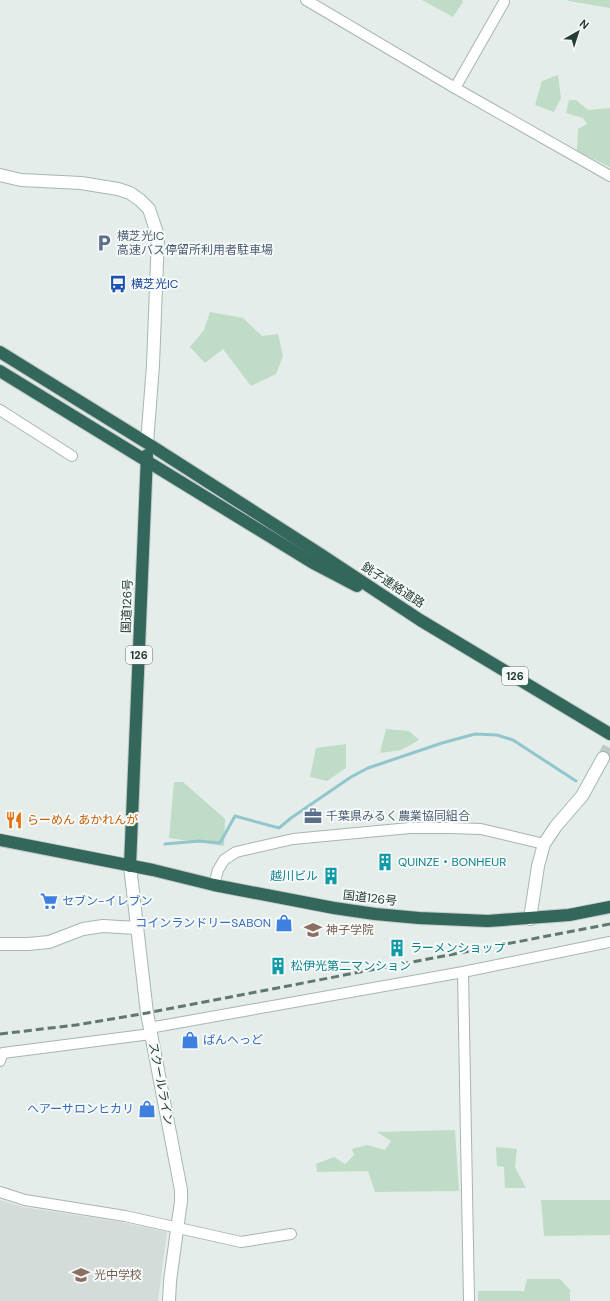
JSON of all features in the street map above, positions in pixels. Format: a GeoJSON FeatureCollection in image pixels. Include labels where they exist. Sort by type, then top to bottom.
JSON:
{"type":"FeatureCollection","features":[{"type":"Feature","properties":{"kind":"highway","name":"126"},"geometry":{"type":"LineString","coordinates":[[0,352],[147,443]]}},
{"type":"Feature","properties":{"kind":"highway","name":"126"},"geometry":{"type":"LineString","coordinates":[[0,371],[146,462]]}},
{"type":"Feature","properties":{"kind":"highway","name":"国道126号"},"geometry":{"type":"LineString","coordinates":[[130,866],[147,443]]}},
{"type":"Feature","properties":{"kind":"highway","name":"銚子連絡道路"},"geometry":{"type":"LineString","coordinates":[[147,443],[420,620]]}},
{"type":"Feature","properties":{"kind":"highway","name":"銚子連絡道路"},"geometry":{"type":"LineString","coordinates":[[146,462],[313,563],[420,620]]}},
{"type":"Feature","properties":{"kind":"highway","name":"126"},"geometry":{"type":"LineString","coordinates":[[420,620],[610,734]]}},
{"type":"Feature","properties":{"kind":"highway","name":"国道126号"},"geometry":{"type":"LineString","coordinates":[[0,840],[334,908],[375,914],[419,918],[488,921],[570,916],[610,908]]}},
{"type":"Feature","properties":{"kind":"street"},"geometry":{"type":"LineString","coordinates":[[306,0],[455,88],[610,176]]}},
{"type":"Feature","properties":{"kind":"street"},"geometry":{"type":"LineString","coordinates":[[455,88],[504,2]]}},
{"type":"Feature","properties":{"kind":"street"},"geometry":{"type":"LineString","coordinates":[[0,175],[21,180],[81,183],[118,189],[130,193],[149,209],[158,236],[153,365],[147,443]]}},
{"type":"Feature","properties":{"kind":"street"},"geometry":{"type":"LineString","coordinates":[[0,410],[72,456]]}},
{"type":"Feature","properties":{"kind":"street"},"geometry":{"type":"LineString","coordinates":[[530,919],[544,844],[556,826],[582,796],[603,758]]}},
{"type":"Feature","properties":{"kind":"street"},"geometry":{"type":"LineString","coordinates":[[214,884],[218,870],[224,860],[236,852],[294,839],[410,828],[449,828],[481,829],[544,844]]}},
{"type":"Feature","properties":{"kind":"street","name":"スクールライン"},"geometry":{"type":"LineString","coordinates":[[130,866],[147,1013],[182,1201],[170,1281],[169,1301]]}},
{"type":"Feature","properties":{"kind":"street"},"geometry":{"type":"LineString","coordinates":[[0,944],[49,942],[83,929],[103,926],[137,928]]}},
{"type":"Feature","properties":{"kind":"street"},"geometry":{"type":"LineString","coordinates":[[0,1061],[3,1053],[150,1031],[463,972],[610,942]]}},
{"type":"Feature","properties":{"kind":"street"},"geometry":{"type":"LineString","coordinates":[[463,972],[469,1301]]}},
{"type":"Feature","properties":{"kind":"street"},"geometry":{"type":"LineString","coordinates":[[0,1192],[26,1200],[125,1216],[241,1242],[291,1234]]}},
{"type":"Feature","properties":{"kind":"shaded area","name":"光中学校"},"geometry":{"type":"Polygon","coordinates":[[[0,1200],[23,1207],[121,1222],[167,1232],[158,1301],[0,1301],[0,1200]]]}},
{"type":"Feature","properties":{"kind":"green space"},"geometry":{"type":"Polygon","coordinates":[[[422,0],[462,0],[463,2],[453,17],[422,0]]]}},
{"type":"Feature","properties":{"kind":"green space"},"geometry":{"type":"Polygon","coordinates":[[[567,0],[610,0],[610,8],[569,1],[567,0]]]}},
{"type":"Feature","properties":{"kind":"green space"},"geometry":{"type":"Polygon","coordinates":[[[558,75],[561,98],[554,112],[535,105],[542,81],[558,75]]]}},
{"type":"Feature","properties":{"kind":"green space"},"geometry":{"type":"Polygon","coordinates":[[[569,100],[576,100],[588,110],[610,108],[610,167],[577,151],[578,129],[587,124],[583,118],[566,113],[569,100]]]}},
{"type":"Feature","properties":{"kind":"green space"},"geometry":{"type":"Polygon","coordinates":[[[210,312],[243,318],[262,336],[278,334],[283,356],[276,374],[251,386],[223,349],[205,363],[190,347],[204,330],[210,312]]]}},
{"type":"Feature","properties":{"kind":"green space"},"geometry":{"type":"Polygon","coordinates":[[[386,729],[409,731],[419,740],[401,750],[380,753],[386,729]]]}},
{"type":"Feature","properties":{"kind":"green space"},"geometry":{"type":"Polygon","coordinates":[[[346,744],[346,768],[327,781],[310,777],[316,748],[346,744]]]}},
{"type":"Feature","properties":{"kind":"green space"},"geometry":{"type":"Polygon","coordinates":[[[174,782],[183,782],[225,819],[224,846],[169,838],[174,782]]]}},
{"type":"Feature","properties":{"kind":"green space"},"geometry":{"type":"Polygon","coordinates":[[[455,1130],[459,1191],[375,1192],[368,1171],[317,1172],[316,1164],[334,1157],[345,1164],[354,1155],[352,1149],[367,1145],[385,1150],[391,1141],[377,1132],[455,1130]]]}},
{"type":"Feature","properties":{"kind":"green space"},"geometry":{"type":"Polygon","coordinates":[[[496,1147],[517,1149],[515,1167],[526,1188],[505,1188],[504,1167],[497,1166],[496,1147]]]}},
{"type":"Feature","properties":{"kind":"green space"},"geometry":{"type":"Polygon","coordinates":[[[541,1200],[610,1200],[610,1235],[544,1236],[541,1200]]]}},
{"type":"Feature","properties":{"kind":"green space"},"geometry":{"type":"Polygon","coordinates":[[[527,1279],[560,1279],[570,1290],[570,1301],[478,1301],[478,1291],[524,1291],[527,1279]]]}},
{"type":"Feature","properties":{"kind":"waterway"},"geometry":{"type":"LineString","coordinates":[[165,844],[199,841],[220,843],[235,816],[279,828],[291,818],[351,777],[368,768],[442,743],[475,734],[497,735],[513,740],[576,781]]}},
{"type":"Feature","properties":{"kind":"tunnel"},"geometry":{"type":"LineString","coordinates":[[603,758],[610,744]]}},
{"type":"Feature","properties":{"kind":"railway"},"geometry":{"type":"LineString","coordinates":[[0,1034],[76,1025],[147,1013],[610,924]]}},
{"type":"Feature","properties":{"kind":"place","name":"横芝光IC 高速バス停留所利用者駐車場"},"geometry":{"type":"Point","coordinates":[104,243]}},
{"type":"Feature","properties":{"kind":"place","name":"横芝光IC"},"geometry":{"type":"Point","coordinates":[118,284]}},
{"type":"Feature","properties":{"kind":"place","name":"千葉県みるく農業協同組合"},"geometry":{"type":"Point","coordinates":[313,816]}},
{"type":"Feature","properties":{"kind":"place","name":"らーめん あかれんが"},"geometry":{"type":"Point","coordinates":[14,820]}},
{"type":"Feature","properties":{"kind":"place","name":"QUINZE・BONHEUR"},"geometry":{"type":"Point","coordinates":[385,862]}},
{"type":"Feature","properties":{"kind":"place","name":"越川ビル"},"geometry":{"type":"Point","coordinates":[331,876]}},
{"type":"Feature","properties":{"kind":"place","name":"セブン-イレブン"},"geometry":{"type":"Point","coordinates":[49,901]}},
{"type":"Feature","properties":{"kind":"place","name":"コインランドリーSABON"},"geometry":{"type":"Point","coordinates":[284,923]}},
{"type":"Feature","properties":{"kind":"place","name":"神子学院"},"geometry":{"type":"Point","coordinates":[313,930]}},
{"type":"Feature","properties":{"kind":"place","name":"ラーメンショップ"},"geometry":{"type":"Point","coordinates":[397,948]}},
{"type":"Feature","properties":{"kind":"place","name":"松伊光第二マンション"},"geometry":{"type":"Point","coordinates":[278,966]}},
{"type":"Feature","properties":{"kind":"place","name":"ぱんへっど"},"geometry":{"type":"Point","coordinates":[190,1040]}},
{"type":"Feature","properties":{"kind":"place","name":"ヘアーサロンヒカリ"},"geometry":{"type":"Point","coordinates":[147,1109]}},
{"type":"Feature","properties":{"kind":"place","name":"光中学校"},"geometry":{"type":"Point","coordinates":[81,1275]}}]}
